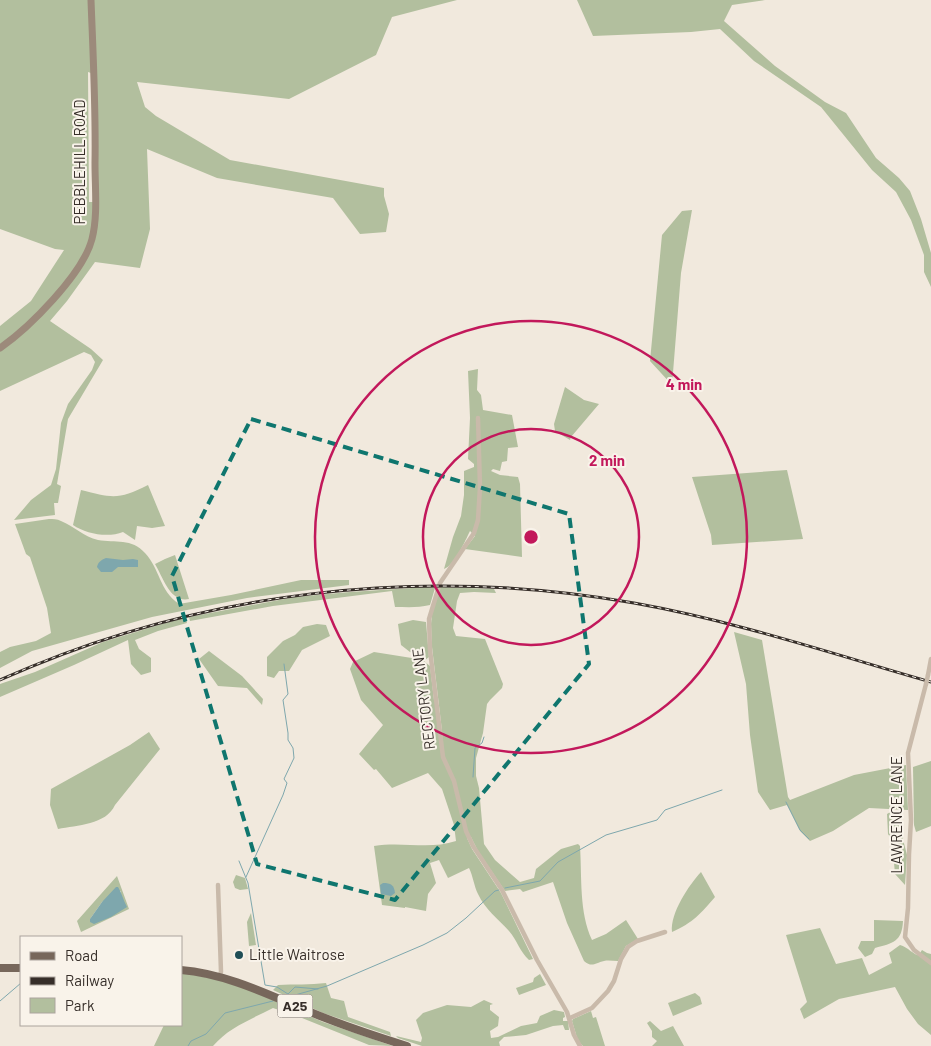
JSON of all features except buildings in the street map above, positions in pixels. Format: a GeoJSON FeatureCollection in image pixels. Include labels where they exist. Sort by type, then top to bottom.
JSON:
{"type":"FeatureCollection","features":[{"type":"Feature","properties":{"kind":"main road","name":"PEBBLEHILL ROAD"},"geometry":{"type":"LineString","coordinates":[[0,348],[22,332],[57,295],[79,266],[92,241],[96,217],[96,133],[91,0]]}},
{"type":"Feature","properties":{"kind":"main road"},"geometry":{"type":"LineString","coordinates":[[0,968],[20,968]]}},
{"type":"Feature","properties":{"kind":"main road","name":"A25"},"geometry":{"type":"LineString","coordinates":[[182,970],[219,977],[250,987],[322,1017],[407,1046]]}},
{"type":"Feature","properties":{"kind":"street","name":"RECTORY LANE"},"geometry":{"type":"LineString","coordinates":[[478,418],[480,495],[478,520],[474,533],[440,583],[429,619],[430,650],[443,757],[454,781],[466,830],[473,846],[502,890],[536,960],[570,1018],[576,1041],[580,1046]]}},
{"type":"Feature","properties":{"kind":"street","name":"LAWRENCE LANE"},"geometry":{"type":"LineString","coordinates":[[931,658],[908,753],[912,820],[905,938],[914,950],[931,963]]}},
{"type":"Feature","properties":{"kind":"street"},"geometry":{"type":"LineString","coordinates":[[218,885],[221,972],[219,977]]}},
{"type":"Feature","properties":{"kind":"street"},"geometry":{"type":"LineString","coordinates":[[570,1018],[592,1008],[613,984],[621,958],[628,946],[665,932]]}},
{"type":"Feature","properties":{"kind":"highlighted area"},"geometry":{"type":"Polygon","coordinates":[[[251,419],[569,514],[589,664],[395,900],[257,864],[172,576],[251,419]]]}},
{"type":"Feature","properties":{"kind":"green space"},"geometry":{"type":"Polygon","coordinates":[[[0,0],[457,0],[392,17],[376,55],[289,99],[137,82],[145,107],[156,116],[230,160],[384,188],[384,196],[389,214],[386,232],[360,234],[333,198],[217,178],[147,149],[150,229],[140,268],[95,262],[50,321],[91,349],[103,360],[68,419],[57,484],[61,486],[58,503],[54,503],[55,515],[14,520],[31,500],[51,485],[56,469],[61,423],[68,404],[92,370],[95,362],[91,355],[84,352],[0,391],[0,326],[31,301],[64,250],[55,249],[0,229],[0,0]],[[88,72],[89,202],[98,202],[94,74],[88,72]]]}},
{"type":"Feature","properties":{"kind":"green space"},"geometry":{"type":"Polygon","coordinates":[[[577,0],[765,0],[732,5],[724,21],[775,66],[825,102],[846,113],[876,158],[899,178],[910,191],[931,253],[931,287],[924,272],[924,255],[911,220],[896,192],[872,170],[821,107],[754,61],[720,29],[593,36],[577,0]]]}},
{"type":"Feature","properties":{"kind":"green space"},"geometry":{"type":"Polygon","coordinates":[[[692,210],[681,273],[672,385],[650,361],[662,235],[682,211],[692,210]]]}},
{"type":"Feature","properties":{"kind":"green space"},"geometry":{"type":"Polygon","coordinates":[[[478,369],[477,390],[481,395],[483,410],[512,415],[518,447],[508,448],[507,461],[502,462],[500,471],[493,469],[491,471],[500,475],[518,477],[520,484],[522,557],[465,549],[475,536],[470,531],[456,558],[444,569],[461,516],[464,495],[464,471],[474,467],[474,464],[468,459],[470,418],[468,371],[478,369]]]}},
{"type":"Feature","properties":{"kind":"green space"},"geometry":{"type":"Polygon","coordinates":[[[565,387],[584,400],[599,404],[570,440],[555,431],[554,424],[565,387]]]}},
{"type":"Feature","properties":{"kind":"green space"},"geometry":{"type":"Polygon","coordinates":[[[787,470],[803,539],[712,545],[711,535],[692,477],[787,470]]]}},
{"type":"Feature","properties":{"kind":"green space"},"geometry":{"type":"Polygon","coordinates":[[[148,485],[165,526],[152,528],[137,526],[135,540],[123,532],[104,535],[84,531],[73,525],[81,490],[100,495],[115,496],[130,493],[148,485]]]}},
{"type":"Feature","properties":{"kind":"green space"},"geometry":{"type":"Polygon","coordinates":[[[49,519],[61,521],[93,539],[129,543],[140,548],[150,559],[167,592],[179,604],[301,580],[349,580],[349,585],[247,598],[152,617],[32,651],[0,668],[0,652],[10,647],[36,641],[51,633],[47,608],[30,557],[26,554],[15,524],[49,519]]]}},
{"type":"Feature","properties":{"kind":"green space"},"geometry":{"type":"Polygon","coordinates":[[[175,555],[189,599],[182,599],[172,593],[155,564],[175,555]]]}},
{"type":"Feature","properties":{"kind":"green space"},"geometry":{"type":"Polygon","coordinates":[[[427,587],[435,588],[430,605],[421,607],[395,607],[392,591],[273,606],[190,621],[189,617],[295,597],[427,587]]]}},
{"type":"Feature","properties":{"kind":"green space"},"geometry":{"type":"Polygon","coordinates":[[[440,587],[494,589],[496,593],[460,593],[453,628],[456,636],[485,639],[503,684],[502,688],[487,704],[483,733],[476,758],[476,776],[479,788],[484,844],[495,860],[520,882],[534,878],[536,869],[561,849],[578,844],[580,846],[583,906],[592,940],[606,934],[626,920],[638,939],[626,946],[618,961],[606,961],[591,965],[584,961],[567,923],[553,882],[523,892],[520,889],[505,891],[478,851],[471,837],[467,838],[472,849],[501,893],[533,959],[529,960],[526,957],[509,931],[484,904],[469,868],[448,878],[439,860],[430,863],[436,883],[428,894],[426,911],[382,905],[374,846],[446,844],[456,841],[454,825],[442,789],[428,773],[392,788],[376,769],[374,770],[359,754],[383,725],[361,700],[350,669],[353,662],[374,652],[418,659],[418,654],[410,652],[401,645],[398,624],[413,620],[426,622],[429,657],[424,661],[430,666],[434,700],[443,739],[431,624],[440,587]]]}},
{"type":"Feature","properties":{"kind":"green space"},"geometry":{"type":"Polygon","coordinates":[[[185,617],[187,623],[135,640],[139,649],[151,658],[151,672],[141,675],[131,664],[128,640],[0,697],[0,684],[35,672],[103,642],[185,617]]]}},
{"type":"Feature","properties":{"kind":"green space"},"geometry":{"type":"Polygon","coordinates":[[[317,624],[326,625],[330,636],[302,650],[289,671],[279,671],[274,678],[267,676],[267,657],[283,641],[295,635],[303,627],[317,624]]]}},
{"type":"Feature","properties":{"kind":"green space"},"geometry":{"type":"Polygon","coordinates":[[[734,632],[762,640],[790,800],[854,775],[906,765],[908,810],[869,808],[833,831],[810,841],[800,831],[787,805],[770,810],[758,792],[750,735],[746,684],[734,632]]]}},
{"type":"Feature","properties":{"kind":"green space"},"geometry":{"type":"Polygon","coordinates":[[[209,651],[242,676],[263,699],[262,705],[247,688],[218,686],[199,659],[209,651]]]}},
{"type":"Feature","properties":{"kind":"green space"},"geometry":{"type":"Polygon","coordinates":[[[149,732],[160,749],[111,812],[105,817],[90,823],[58,829],[50,805],[51,789],[130,745],[149,732]]]}},
{"type":"Feature","properties":{"kind":"green space"},"geometry":{"type":"Polygon","coordinates":[[[931,761],[931,826],[916,832],[914,825],[913,767],[931,761]]]}},
{"type":"Feature","properties":{"kind":"green space"},"geometry":{"type":"Polygon","coordinates":[[[892,811],[896,812],[907,855],[905,885],[895,874],[892,840],[888,834],[887,814],[892,811]]]}},
{"type":"Feature","properties":{"kind":"green space"},"geometry":{"type":"Polygon","coordinates":[[[701,872],[715,897],[701,913],[672,932],[672,924],[677,908],[691,884],[701,872]]]}},
{"type":"Feature","properties":{"kind":"green space"},"geometry":{"type":"Polygon","coordinates":[[[236,875],[245,878],[248,889],[240,890],[235,888],[233,882],[236,875]]]}},
{"type":"Feature","properties":{"kind":"green space"},"geometry":{"type":"Polygon","coordinates":[[[117,876],[129,909],[81,932],[77,921],[117,876]],[[121,891],[102,902],[90,919],[121,897],[121,891]]]}},
{"type":"Feature","properties":{"kind":"green space"},"geometry":{"type":"Polygon","coordinates":[[[251,913],[256,945],[249,946],[247,922],[251,913]]]}},
{"type":"Feature","properties":{"kind":"green space"},"geometry":{"type":"Polygon","coordinates":[[[874,920],[903,921],[901,933],[892,943],[875,948],[872,954],[865,957],[858,948],[861,941],[874,941],[874,920]]]}},
{"type":"Feature","properties":{"kind":"green space"},"geometry":{"type":"Polygon","coordinates":[[[820,928],[836,964],[862,958],[869,975],[892,963],[889,953],[900,945],[921,956],[922,950],[931,954],[931,1035],[918,1024],[895,987],[839,999],[804,1019],[800,1009],[807,1002],[786,935],[820,928]]]}},
{"type":"Feature","properties":{"kind":"green space"},"geometry":{"type":"Polygon","coordinates":[[[182,972],[219,980],[250,990],[323,1022],[393,1046],[369,1045],[273,1008],[233,1029],[213,1046],[154,1046],[164,1026],[182,1026],[182,972]]]}},
{"type":"Feature","properties":{"kind":"green space"},"geometry":{"type":"Polygon","coordinates":[[[540,974],[546,985],[519,995],[516,988],[533,982],[534,978],[540,974]]]}},
{"type":"Feature","properties":{"kind":"green space"},"geometry":{"type":"Polygon","coordinates":[[[326,983],[331,998],[344,1001],[348,1017],[390,1032],[391,1036],[323,1013],[273,990],[278,985],[326,983]]]}},
{"type":"Feature","properties":{"kind":"green space"},"geometry":{"type":"Polygon","coordinates":[[[695,993],[700,997],[702,1004],[673,1016],[668,1003],[695,993]]]}},
{"type":"Feature","properties":{"kind":"green space"},"geometry":{"type":"Polygon","coordinates":[[[484,1000],[493,1004],[490,1005],[490,1010],[499,1017],[498,1026],[490,1031],[491,1038],[498,1037],[521,1026],[537,1023],[540,1016],[554,1010],[564,1012],[565,1017],[563,1021],[568,1021],[569,1030],[565,1030],[563,1025],[553,1026],[526,1035],[504,1037],[499,1042],[500,1046],[422,1046],[396,1036],[421,1042],[422,1038],[416,1020],[423,1013],[447,1005],[471,1007],[484,1000]]]}},
{"type":"Feature","properties":{"kind":"green space"},"geometry":{"type":"Polygon","coordinates":[[[591,1011],[593,1018],[596,1017],[605,1046],[583,1046],[578,1041],[572,1021],[591,1011]]]}},
{"type":"Feature","properties":{"kind":"green space"},"geometry":{"type":"Polygon","coordinates":[[[650,1021],[661,1031],[673,1026],[684,1046],[652,1046],[657,1041],[652,1037],[652,1031],[647,1023],[650,1021]]]}},
{"type":"Feature","properties":{"kind":"water"},"geometry":{"type":"Polygon","coordinates":[[[106,558],[138,560],[138,567],[118,567],[112,572],[101,572],[97,565],[106,558]]]}},
{"type":"Feature","properties":{"kind":"water"},"geometry":{"type":"Polygon","coordinates":[[[383,883],[392,885],[395,893],[391,896],[381,894],[380,885],[383,883]]]}},
{"type":"Feature","properties":{"kind":"water"},"geometry":{"type":"Polygon","coordinates":[[[118,887],[127,907],[111,917],[94,924],[90,922],[90,919],[102,902],[118,887]]]}},
{"type":"Feature","properties":{"kind":"waterway"},"geometry":{"type":"LineString","coordinates":[[246,877],[283,795],[287,783],[284,779],[294,758],[293,748],[288,740],[283,700],[288,694],[284,664]]}},
{"type":"Feature","properties":{"kind":"waterway"},"geometry":{"type":"LineString","coordinates":[[473,777],[475,748],[482,743],[484,737]]}},
{"type":"Feature","properties":{"kind":"waterway"},"geometry":{"type":"LineString","coordinates":[[505,888],[540,881],[558,862],[606,835],[657,820],[665,810],[722,790]]}},
{"type":"Feature","properties":{"kind":"waterway"},"geometry":{"type":"LineString","coordinates":[[786,802],[800,830],[809,839]]}},
{"type":"Feature","properties":{"kind":"waterway"},"geometry":{"type":"LineString","coordinates":[[239,861],[248,883],[265,985],[277,987],[288,994],[295,987],[318,989]]}},
{"type":"Feature","properties":{"kind":"waterway"},"geometry":{"type":"LineString","coordinates":[[288,997],[327,986],[447,933],[495,891],[499,890]]}},
{"type":"Feature","properties":{"kind":"waterway"},"geometry":{"type":"LineString","coordinates":[[0,1001],[20,984]]}},
{"type":"Feature","properties":{"kind":"waterway"},"geometry":{"type":"LineString","coordinates":[[188,1046],[191,1041],[206,1034],[225,1013],[273,1001]]}},
{"type":"Feature","properties":{"kind":"railway"},"geometry":{"type":"LineString","coordinates":[[0,680],[75,650],[152,625],[231,607],[311,594],[392,587],[472,586],[553,592],[672,610],[784,639],[931,682]]}},
{"type":"Feature","properties":{"kind":"place","name":"Little Waitrose"},"geometry":{"type":"Point","coordinates":[239,955]}}]}
